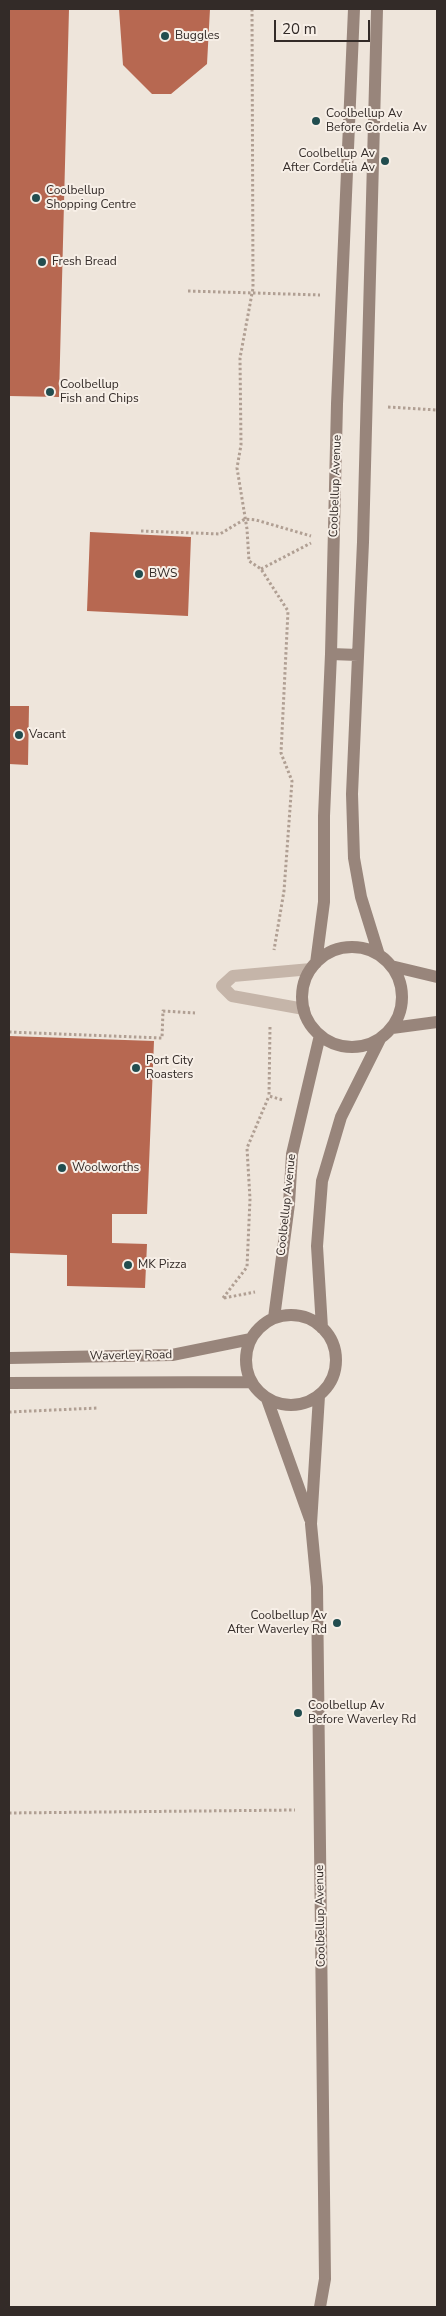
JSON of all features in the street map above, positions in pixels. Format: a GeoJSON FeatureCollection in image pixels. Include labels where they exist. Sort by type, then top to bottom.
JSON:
{"type":"FeatureCollection","features":[{"type":"Feature","properties":{"kind":"street","name":"Coolbellup Avenue"},"geometry":{"type":"LineString","coordinates":[[313,966],[324,902],[324,816],[332,654],[337,404],[354,9]]}},
{"type":"Feature","properties":{"kind":"street"},"geometry":{"type":"LineString","coordinates":[[376,9],[367,402],[352,794],[354,858],[361,897],[379,954]]}},
{"type":"Feature","properties":{"kind":"street"},"geometry":{"type":"LineString","coordinates":[[332,654],[358,655]]}},
{"type":"Feature","properties":{"kind":"street"},"geometry":{"type":"LineString","coordinates":[[346,947],[363,948],[379,954],[391,966],[400,980],[403,997],[400,1013],[392,1028],[380,1039],[366,1045],[350,1047],[334,1043],[320,1035],[310,1023],[304,1008],[302,995],[304,982],[313,966],[330,952],[346,947]]}},
{"type":"Feature","properties":{"kind":"street"},"geometry":{"type":"LineString","coordinates":[[304,1008],[270,1004],[232,996],[222,986],[233,976],[272,974],[313,966]]}},
{"type":"Feature","properties":{"kind":"street"},"geometry":{"type":"LineString","coordinates":[[391,966],[437,977]]}},
{"type":"Feature","properties":{"kind":"street"},"geometry":{"type":"LineString","coordinates":[[392,1028],[437,1022]]}},
{"type":"Feature","properties":{"kind":"street","name":"Coolbellup Avenue"},"geometry":{"type":"LineString","coordinates":[[274,1318],[289,1204],[292,1154],[320,1035]]}},
{"type":"Feature","properties":{"kind":"street"},"geometry":{"type":"LineString","coordinates":[[322,1328],[316,1246],[322,1181],[341,1117],[380,1039]]}},
{"type":"Feature","properties":{"kind":"street"},"geometry":{"type":"LineString","coordinates":[[294,1315],[310,1319],[322,1328],[332,1340],[335,1362],[329,1385],[318,1396],[305,1403],[290,1405],[267,1399],[251,1382],[246,1359],[251,1339],[261,1327],[274,1318],[294,1315]]}},
{"type":"Feature","properties":{"kind":"street","name":"Waverley Road"},"geometry":{"type":"LineString","coordinates":[[9,1358],[172,1356],[251,1339]]}},
{"type":"Feature","properties":{"kind":"street"},"geometry":{"type":"LineString","coordinates":[[9,1383],[251,1382]]}},
{"type":"Feature","properties":{"kind":"street","name":"Coolbellup Avenue"},"geometry":{"type":"LineString","coordinates":[[318,1396],[311,1524],[317,1587],[325,2279],[320,2307]]}},
{"type":"Feature","properties":{"kind":"street","name":"Coolbellup Avenue"},"geometry":{"type":"LineString","coordinates":[[267,1399],[311,1524]]}},
{"type":"Feature","properties":{"kind":"path"},"geometry":{"type":"LineString","coordinates":[[252,9],[253,288],[240,358],[241,445],[237,468],[249,561],[261,569],[288,611],[281,753],[292,781],[284,890],[272,974]]}},
{"type":"Feature","properties":{"kind":"path"},"geometry":{"type":"LineString","coordinates":[[382,407],[437,410]]}},
{"type":"Feature","properties":{"kind":"path"},"geometry":{"type":"LineString","coordinates":[[141,531],[220,534],[245,519],[308,534],[315,541],[261,569]]}},
{"type":"Feature","properties":{"kind":"path"},"geometry":{"type":"LineString","coordinates":[[258,1292],[224,1298],[247,1267],[250,1199],[247,1148],[269,1096],[270,1004]]}},
{"type":"Feature","properties":{"kind":"path"},"geometry":{"type":"LineString","coordinates":[[9,1032],[162,1038],[163,1011],[195,1013]]}},
{"type":"Feature","properties":{"kind":"path"},"geometry":{"type":"LineString","coordinates":[[269,1096],[286,1101]]}},
{"type":"Feature","properties":{"kind":"path"},"geometry":{"type":"LineString","coordinates":[[9,1813],[296,1810]]}},
{"type":"Feature","properties":{"kind":"building","name":"Coolbellup Shopping Centre"},"geometry":{"type":"Polygon","coordinates":[[[9,9],[69,9],[59,397],[9,396],[9,9]]]}},
{"type":"Feature","properties":{"kind":"building","name":"Buggles"},"geometry":{"type":"Polygon","coordinates":[[[119,9],[210,9],[207,64],[171,94],[152,94],[123,65],[119,9]]]}},
{"type":"Feature","properties":{"kind":"building","name":"BWS"},"geometry":{"type":"Polygon","coordinates":[[[90,532],[191,537],[188,616],[87,611],[90,532]]]}},
{"type":"Feature","properties":{"kind":"building","name":"Vacant"},"geometry":{"type":"Polygon","coordinates":[[[9,706],[29,706],[28,765],[9,764],[9,706]]]}},
{"type":"Feature","properties":{"kind":"building","name":"Woolworths"},"geometry":{"type":"Polygon","coordinates":[[[9,1036],[154,1041],[147,1214],[112,1214],[112,1243],[147,1244],[145,1288],[67,1286],[67,1255],[9,1253],[9,1036]]]}},
{"type":"Feature","properties":{"kind":"place","name":"Buggles"},"geometry":{"type":"Point","coordinates":[165,36]}},
{"type":"Feature","properties":{"kind":"place","name":"Coolbellup Av Before Cordelia Av"},"geometry":{"type":"Point","coordinates":[316,121]}},
{"type":"Feature","properties":{"kind":"place","name":"Coolbellup Av After Cordelia Av"},"geometry":{"type":"Point","coordinates":[385,161]}},
{"type":"Feature","properties":{"kind":"place","name":"Coolbellup Shopping Centre"},"geometry":{"type":"Point","coordinates":[36,198]}},
{"type":"Feature","properties":{"kind":"place","name":"Fresh Bread"},"geometry":{"type":"Point","coordinates":[42,262]}},
{"type":"Feature","properties":{"kind":"place","name":"Coolbellup Fish and Chips"},"geometry":{"type":"Point","coordinates":[50,392]}},
{"type":"Feature","properties":{"kind":"place","name":"BWS"},"geometry":{"type":"Point","coordinates":[139,574]}},
{"type":"Feature","properties":{"kind":"place","name":"Vacant"},"geometry":{"type":"Point","coordinates":[19,735]}},
{"type":"Feature","properties":{"kind":"place","name":"Port City Roasters"},"geometry":{"type":"Point","coordinates":[136,1068]}},
{"type":"Feature","properties":{"kind":"place","name":"Woolworths"},"geometry":{"type":"Point","coordinates":[62,1168]}},
{"type":"Feature","properties":{"kind":"place","name":"MK Pizza"},"geometry":{"type":"Point","coordinates":[128,1265]}},
{"type":"Feature","properties":{"kind":"place","name":"Coolbellup Av After Waverley Rd"},"geometry":{"type":"Point","coordinates":[337,1623]}},
{"type":"Feature","properties":{"kind":"place","name":"Coolbellup Av Before Waverley Rd"},"geometry":{"type":"Point","coordinates":[298,1713]}}]}
